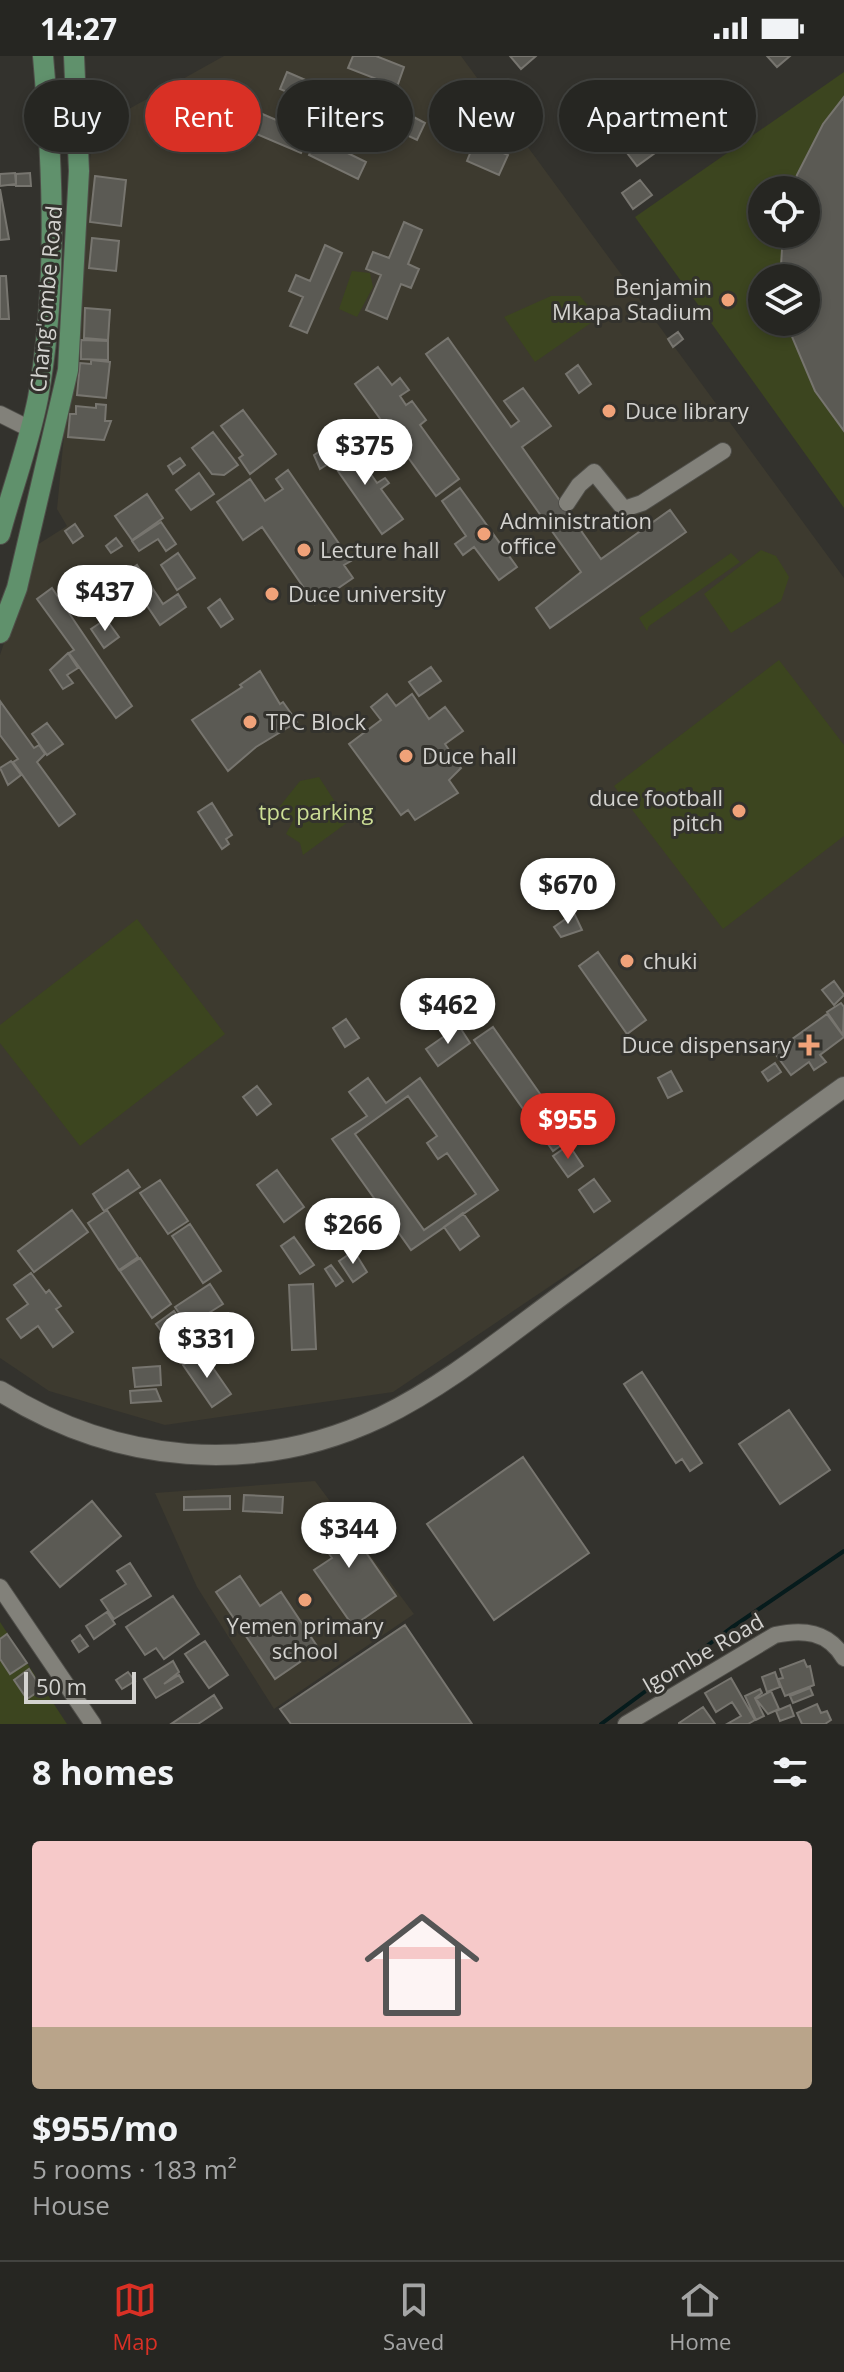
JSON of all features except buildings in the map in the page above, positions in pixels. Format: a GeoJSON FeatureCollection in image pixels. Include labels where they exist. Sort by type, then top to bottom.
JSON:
{"type":"FeatureCollection","features":[{"type":"Feature","properties":{"kind":"main road","name":"Chang'ombe Road"},"geometry":{"type":"LineString","coordinates":[[0,534],[30,429],[50,304],[50,120],[43,56]]}},
{"type":"Feature","properties":{"kind":"main road","name":"Chang'ombe Road"},"geometry":{"type":"LineString","coordinates":[[0,633],[17,588],[68,370],[79,171],[74,56]]}},
{"type":"Feature","properties":{"kind":"street"},"geometry":{"type":"LineString","coordinates":[[1,415],[30,429]]}},
{"type":"Feature","properties":{"kind":"street"},"geometry":{"type":"LineString","coordinates":[[567,503],[579,485],[594,472],[624,509],[642,503],[723,451]]}},
{"type":"Feature","properties":{"kind":"street"},"geometry":{"type":"LineString","coordinates":[[0,1392],[35,1413],[93,1438],[158,1451],[251,1453],[328,1437],[382,1416],[466,1363],[844,1087]]}},
{"type":"Feature","properties":{"kind":"street"},"geometry":{"type":"LineString","coordinates":[[0,1587],[93,1724]]}},
{"type":"Feature","properties":{"kind":"street","name":"Igombe Road"},"geometry":{"type":"LineString","coordinates":[[626,1724],[775,1635],[797,1630],[825,1637],[844,1658]]}},
{"type":"Feature","properties":{"kind":"shaded area"},"geometry":{"type":"Polygon","coordinates":[[[224,56],[461,56],[479,80],[429,80],[429,152],[531,152],[844,578],[844,1081],[681,1198],[393,1392],[165,1425],[49,1391],[0,1358],[0,655],[37,545],[67,526],[57,509],[91,152],[129,152],[129,109],[145,100],[145,152],[261,152],[261,80],[181,80],[224,56]]]}},
{"type":"Feature","properties":{"kind":"shaded area","name":"Yemen primary school"},"geometry":{"type":"Polygon","coordinates":[[[315,1481],[414,1614],[274,1709],[197,1587],[155,1493],[315,1481]]]}},
{"type":"Feature","properties":{"kind":"green space","name":"Benjamin Mkapa Stadium"},"geometry":{"type":"Polygon","coordinates":[[[844,72],[844,508],[635,217],[729,152],[756,152],[756,133],[844,72]]]}},
{"type":"Feature","properties":{"kind":"green space"},"geometry":{"type":"Polygon","coordinates":[[[352,271],[370,273],[373,287],[357,317],[339,309],[352,271]]]}},
{"type":"Feature","properties":{"kind":"green space"},"geometry":{"type":"Polygon","coordinates":[[[551,296],[580,296],[598,318],[535,362],[504,317],[551,296]]]}},
{"type":"Feature","properties":{"kind":"green space"},"geometry":{"type":"Polygon","coordinates":[[[761,550],[776,556],[789,577],[781,601],[731,633],[704,594],[761,550]]]}},
{"type":"Feature","properties":{"kind":"green space"},"geometry":{"type":"Polygon","coordinates":[[[731,553],[740,562],[649,626],[647,631],[639,618],[731,553]]]}},
{"type":"Feature","properties":{"kind":"green space","name":"duce football pitch"},"geometry":{"type":"Polygon","coordinates":[[[779,660],[844,745],[844,836],[723,929],[614,786],[779,660]]]}},
{"type":"Feature","properties":{"kind":"green space","name":"tpc parking"},"geometry":{"type":"Polygon","coordinates":[[[319,777],[348,822],[303,855],[300,843],[286,834],[294,819],[276,811],[300,781],[319,777]]]}},
{"type":"Feature","properties":{"kind":"green space"},"geometry":{"type":"Polygon","coordinates":[[[137,919],[225,1034],[80,1146],[0,1043],[0,1025],[137,919]]]}},
{"type":"Feature","properties":{"kind":"green space"},"geometry":{"type":"Polygon","coordinates":[[[0,1622],[67,1724],[0,1724],[0,1622]]]}},
{"type":"Feature","properties":{"kind":"waterway"},"geometry":{"type":"LineString","coordinates":[[601,1724],[731,1628],[844,1551]]}},
{"type":"Feature","properties":{"kind":"place","name":"Benjamin Mkapa Stadium"},"geometry":{"type":"Point","coordinates":[728,300]}},
{"type":"Feature","properties":{"kind":"place","name":"Duce library"},"geometry":{"type":"Point","coordinates":[609,411]}},
{"type":"Feature","properties":{"kind":"place","name":"Administration office"},"geometry":{"type":"Point","coordinates":[484,534]}},
{"type":"Feature","properties":{"kind":"place","name":"Lecture hall"},"geometry":{"type":"Point","coordinates":[304,550]}},
{"type":"Feature","properties":{"kind":"place","name":"Duce university"},"geometry":{"type":"Point","coordinates":[272,594]}},
{"type":"Feature","properties":{"kind":"place","name":"TPC Block"},"geometry":{"type":"Point","coordinates":[250,722]}},
{"type":"Feature","properties":{"kind":"place","name":"Duce hall"},"geometry":{"type":"Point","coordinates":[406,756]}},
{"type":"Feature","properties":{"kind":"place","name":"duce football pitch"},"geometry":{"type":"Point","coordinates":[739,811]}},
{"type":"Feature","properties":{"kind":"place","name":"chuki"},"geometry":{"type":"Point","coordinates":[627,961]}},
{"type":"Feature","properties":{"kind":"place","name":"Duce dispensary"},"geometry":{"type":"Point","coordinates":[809,1045]}},
{"type":"Feature","properties":{"kind":"place","name":"Yemen primary school"},"geometry":{"type":"Point","coordinates":[305,1600]}}]}
